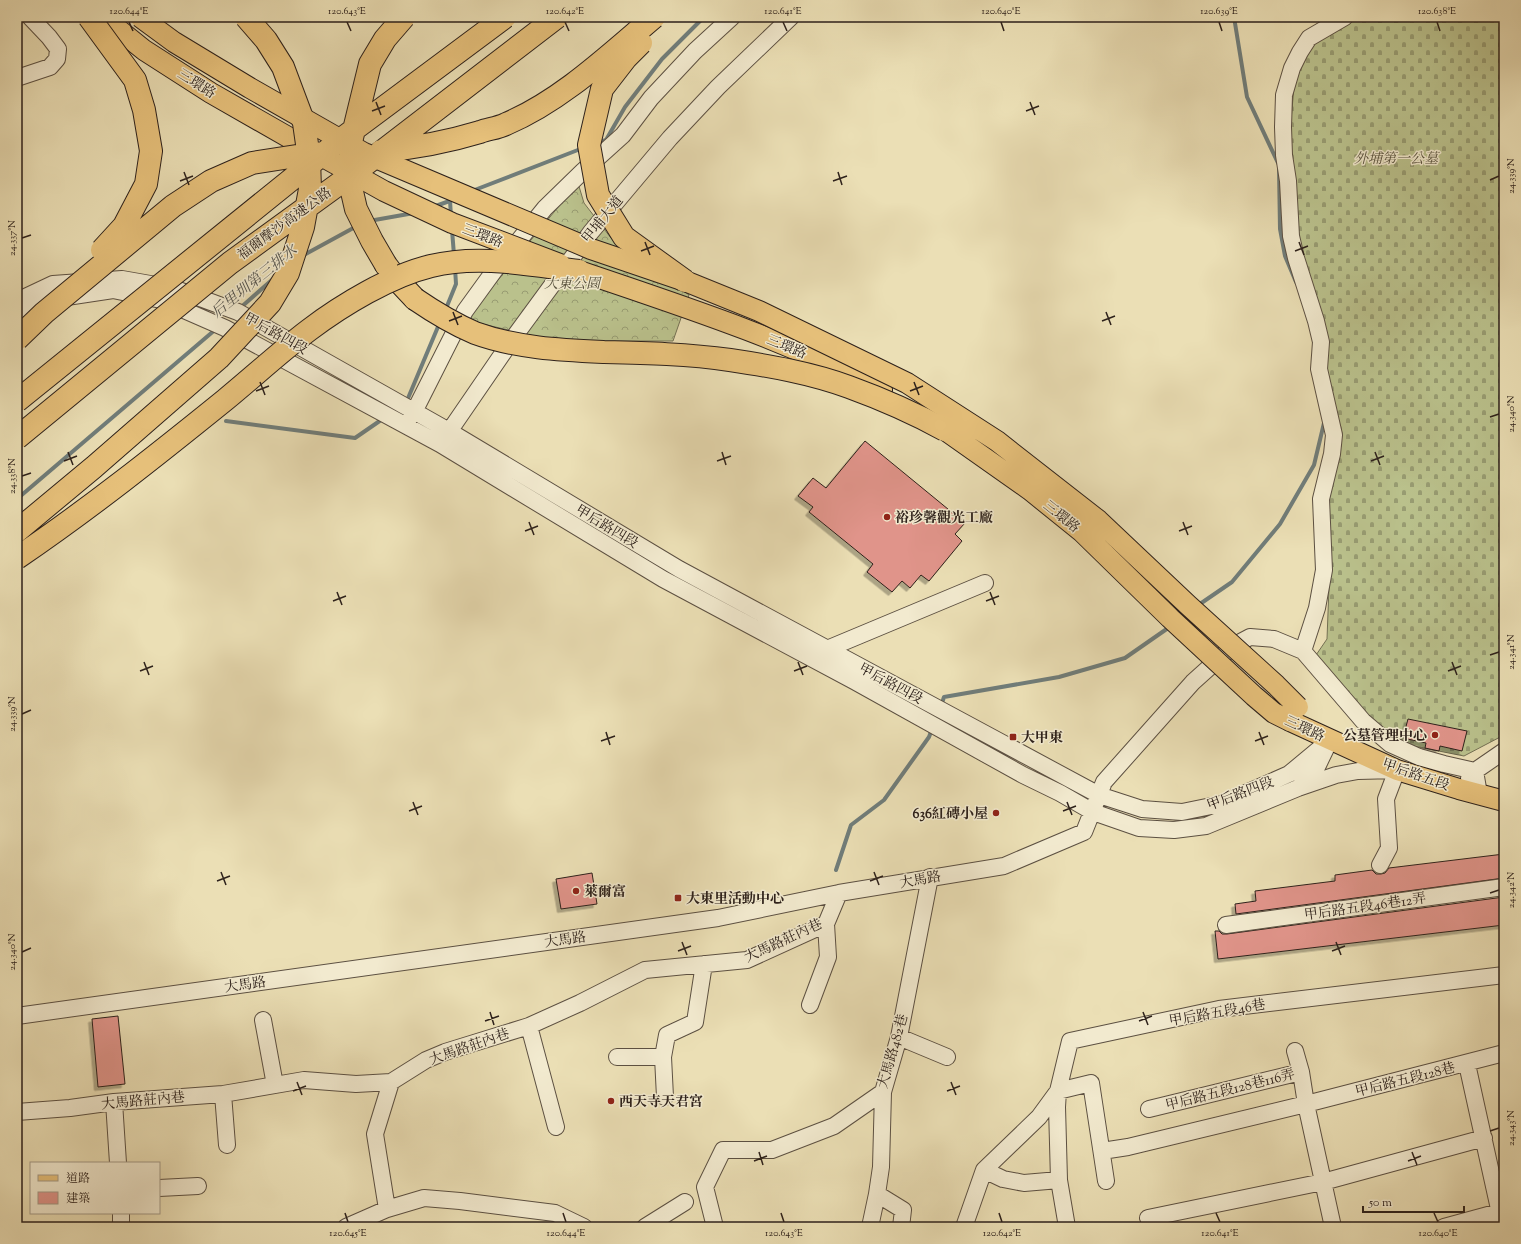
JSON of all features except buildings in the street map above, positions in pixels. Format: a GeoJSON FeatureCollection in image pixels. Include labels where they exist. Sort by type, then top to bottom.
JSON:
{"type":"FeatureCollection","features":[{"type":"Feature","properties":{"kind":"highway"},"geometry":{"type":"LineString","coordinates":[[17,339],[44,313],[124,226],[146,184],[151,151],[144,110],[135,80],[89,17]]}},
{"type":"Feature","properties":{"kind":"highway"},"geometry":{"type":"LineString","coordinates":[[17,531],[94,467],[219,358],[270,303],[288,273],[303,227],[310,189],[309,158],[304,124],[283,67],[266,40],[246,17]]}},
{"type":"Feature","properties":{"kind":"highway"},"geometry":{"type":"LineString","coordinates":[[404,17],[385,39],[370,64],[351,142],[350,183],[356,208],[372,241],[399,282],[414,299],[437,314],[475,332],[512,343],[560,350],[675,354],[730,360],[788,370],[847,386],[901,407],[945,430]]}},
{"type":"Feature","properties":{"kind":"highway","name":"福爾摩沙高速公路"},"geometry":{"type":"LineString","coordinates":[[17,401],[344,137],[505,17]]}},
{"type":"Feature","properties":{"kind":"highway","name":"福爾摩沙高速公路"},"geometry":{"type":"LineString","coordinates":[[17,438],[230,263],[358,170],[557,17]]}},
{"type":"Feature","properties":{"kind":"highway"},"geometry":{"type":"LineString","coordinates":[[364,153],[411,148],[464,136],[506,124],[547,102],[591,69],[654,17]]}},
{"type":"Feature","properties":{"kind":"highway"},"geometry":{"type":"LineString","coordinates":[[665,17],[626,58],[602,89],[589,145],[598,195],[624,237],[684,281]]}},
{"type":"Feature","properties":{"kind":"highway"},"geometry":{"type":"LineString","coordinates":[[44,313],[173,206],[211,181],[252,163],[316,153]]}},
{"type":"Feature","properties":{"kind":"highway"},"geometry":{"type":"LineString","coordinates":[[17,558],[64,526],[145,464],[309,330],[338,310],[397,277],[431,266],[469,260],[497,261],[579,271]]}},
{"type":"Feature","properties":{"kind":"main road","name":"三環路"},"geometry":{"type":"LineString","coordinates":[[103,17],[144,50],[211,93],[384,191],[452,223],[579,271],[740,326],[815,357],[881,390],[945,430],[1030,490],[1082,532],[1170,618],[1274,713],[1294,714]]}},
{"type":"Feature","properties":{"kind":"main road","name":"三環路"},"geometry":{"type":"LineString","coordinates":[[140,17],[174,42],[250,88],[364,153],[591,249],[684,281],[759,310],[907,382],[997,441],[1098,520],[1276,685],[1294,714],[1330,740]]}},
{"type":"Feature","properties":{"kind":"main road"},"geometry":{"type":"LineString","coordinates":[[316,153],[364,153]]}},
{"type":"Feature","properties":{"kind":"main road","name":"甲后路五段"},"geometry":{"type":"LineString","coordinates":[[1330,740],[1397,770],[1504,801]]}},
{"type":"Feature","properties":{"kind":"street"},"geometry":{"type":"LineString","coordinates":[[17,78],[50,67],[57,59],[58,48],[30,17]]}},
{"type":"Feature","properties":{"kind":"street"},"geometry":{"type":"LineString","coordinates":[[405,425],[414,412],[465,312],[503,260],[545,208],[623,135],[651,98],[680,66],[732,17]]}},
{"type":"Feature","properties":{"kind":"street","name":"甲埔大道"},"geometry":{"type":"LineString","coordinates":[[440,444],[550,286],[595,226],[670,138],[718,87],[791,17]]}},
{"type":"Feature","properties":{"kind":"street"},"geometry":{"type":"LineString","coordinates":[[1345,17],[1309,38],[1292,68],[1284,95],[1284,155],[1291,236],[1321,342],[1319,369],[1334,435],[1332,454],[1321,499],[1324,570],[1317,608],[1303,651],[1363,721],[1390,744],[1419,757],[1475,771]]}},
{"type":"Feature","properties":{"kind":"street","name":"甲后路四段"},"geometry":{"type":"LineString","coordinates":[[17,301],[52,284],[122,279],[172,288],[238,312],[449,431],[679,569],[1099,795],[1142,809],[1182,812],[1221,804],[1289,774],[1330,740]]}},
{"type":"Feature","properties":{"kind":"street","name":"甲后路四段"},"geometry":{"type":"LineString","coordinates":[[17,318],[60,298],[113,290],[161,300],[224,328],[440,444],[664,579],[1093,812],[1139,828],[1174,830],[1206,826],[1298,788],[1336,775],[1358,771],[1397,770]]}},
{"type":"Feature","properties":{"kind":"street"},"geometry":{"type":"LineString","coordinates":[[827,649],[985,583]]}},
{"type":"Feature","properties":{"kind":"street","name":"大馬路"},"geometry":{"type":"LineString","coordinates":[[17,1016],[710,919],[840,893],[1004,866],[1084,832],[1104,782],[1193,682],[1211,664],[1233,646],[1250,638],[1274,639],[1303,651]]}},
{"type":"Feature","properties":{"kind":"street","name":"甲后路四段"},"geometry":{"type":"LineString","coordinates":[[1298,788],[1318,767],[1330,740]]}},
{"type":"Feature","properties":{"kind":"street"},"geometry":{"type":"LineString","coordinates":[[1460,789],[1475,771],[1504,751]]}},
{"type":"Feature","properties":{"kind":"street"},"geometry":{"type":"LineString","coordinates":[[1380,865],[1389,848],[1386,799],[1397,770]]}},
{"type":"Feature","properties":{"kind":"street"},"geometry":{"type":"LineString","coordinates":[[1475,771],[1479,794]]}},
{"type":"Feature","properties":{"kind":"street","name":"大馬路482巷"},"geometry":{"type":"LineString","coordinates":[[715,1227],[705,1188],[723,1150],[772,1150],[834,1126],[883,1092],[899,1037],[930,877]]}},
{"type":"Feature","properties":{"kind":"street","name":"甲后路五段46巷12弄"},"geometry":{"type":"LineString","coordinates":[[1226,925],[1504,887]]}},
{"type":"Feature","properties":{"kind":"street","name":"大馬路莊內巷"},"geometry":{"type":"LineString","coordinates":[[17,1112],[114,1102],[223,1094],[304,1080],[356,1084],[391,1082],[426,1060],[445,1052],[529,1026],[580,1003],[645,970],[747,960],[826,924],[840,893]]}},
{"type":"Feature","properties":{"kind":"street"},"geometry":{"type":"LineString","coordinates":[[810,1005],[828,957],[826,924]]}},
{"type":"Feature","properties":{"kind":"street"},"geometry":{"type":"LineString","coordinates":[[665,1097],[663,1057],[667,1035],[696,1022],[704,964]]}},
{"type":"Feature","properties":{"kind":"street","name":"甲后路五段46巷"},"geometry":{"type":"LineString","coordinates":[[1067,1227],[1059,1180],[1057,1107],[1058,1090],[1070,1041],[1220,1010],[1504,976]]}},
{"type":"Feature","properties":{"kind":"street"},"geometry":{"type":"LineString","coordinates":[[263,1020],[275,1085]]}},
{"type":"Feature","properties":{"kind":"street"},"geometry":{"type":"LineString","coordinates":[[529,1026],[556,1127]]}},
{"type":"Feature","properties":{"kind":"street"},"geometry":{"type":"LineString","coordinates":[[899,1037],[947,1056]]}},
{"type":"Feature","properties":{"kind":"street"},"geometry":{"type":"LineString","coordinates":[[1295,1051],[1301,1072]]}},
{"type":"Feature","properties":{"kind":"street","name":"甲后路五段128巷"},"geometry":{"type":"LineString","coordinates":[[1102,1151],[1128,1147],[1306,1104],[1467,1064],[1504,1053]]}},
{"type":"Feature","properties":{"kind":"street"},"geometry":{"type":"LineString","coordinates":[[617,1057],[663,1057]]}},
{"type":"Feature","properties":{"kind":"street"},"geometry":{"type":"LineString","coordinates":[[1444,1227],[1501,1220],[1467,1064]]}},
{"type":"Feature","properties":{"kind":"street","name":"甲后路五段128巷116弄"},"geometry":{"type":"LineString","coordinates":[[1149,1109],[1301,1072],[1306,1104],[1333,1227]]}},
{"type":"Feature","properties":{"kind":"street"},"geometry":{"type":"LineString","coordinates":[[386,1209],[375,1134],[391,1082]]}},
{"type":"Feature","properties":{"kind":"street"},"geometry":{"type":"LineString","coordinates":[[964,1227],[984,1170],[1039,1117],[1058,1090],[1091,1082],[1106,1181]]}},
{"type":"Feature","properties":{"kind":"street"},"geometry":{"type":"LineString","coordinates":[[870,1227],[881,1167],[883,1092]]}},
{"type":"Feature","properties":{"kind":"street"},"geometry":{"type":"LineString","coordinates":[[223,1094],[227,1145]]}},
{"type":"Feature","properties":{"kind":"street"},"geometry":{"type":"LineString","coordinates":[[114,1102],[118,1162]]}},
{"type":"Feature","properties":{"kind":"street"},"geometry":{"type":"LineString","coordinates":[[1148,1218],[1323,1182],[1484,1138]]}},
{"type":"Feature","properties":{"kind":"street"},"geometry":{"type":"LineString","coordinates":[[984,1170],[1003,1179],[1024,1183],[1059,1180]]}},
{"type":"Feature","properties":{"kind":"street"},"geometry":{"type":"LineString","coordinates":[[160,1188],[198,1186]]}},
{"type":"Feature","properties":{"kind":"street"},"geometry":{"type":"LineString","coordinates":[[877,1194],[903,1210],[901,1227]]}},
{"type":"Feature","properties":{"kind":"street"},"geometry":{"type":"LineString","coordinates":[[346,1227],[364,1223],[386,1209],[424,1198],[555,1213],[584,1227]]}},
{"type":"Feature","properties":{"kind":"street"},"geometry":{"type":"LineString","coordinates":[[645,1227],[685,1202]]}},
{"type":"Feature","properties":{"kind":"street"},"geometry":{"type":"LineString","coordinates":[[121,1214],[121,1227]]}},
{"type":"Feature","properties":{"kind":"green space","name":"外埔第一公墓"},"geometry":{"type":"Polygon","coordinates":[[[1340,17],[1504,17],[1504,735],[1464,756],[1408,745],[1380,726],[1359,708],[1314,658],[1327,639],[1330,561],[1329,483],[1342,433],[1326,373],[1292,222],[1288,154],[1294,87],[1301,61],[1323,27],[1340,17]]]}},
{"type":"Feature","properties":{"kind":"green space","name":"大東公園"},"geometry":{"type":"Polygon","coordinates":[[[578,183],[584,203],[611,238],[689,295],[673,341],[556,341],[465,320],[578,183]]]}},
{"type":"Feature","properties":{"kind":"waterway","name":"后里圳第三排水"},"geometry":{"type":"LineString","coordinates":[[597,143],[606,140],[625,107],[662,59],[704,17]]}},
{"type":"Feature","properties":{"kind":"waterway"},"geometry":{"type":"LineString","coordinates":[[1234,17],[1247,97],[1278,163]]}},
{"type":"Feature","properties":{"kind":"waterway","name":"后里圳第三排水"},"geometry":{"type":"LineString","coordinates":[[472,191],[583,148]]}},
{"type":"Feature","properties":{"kind":"waterway"},"geometry":{"type":"LineString","coordinates":[[1279,169],[1280,229],[1285,256],[1296,282]]}},
{"type":"Feature","properties":{"kind":"waterway","name":"后里圳第三排水"},"geometry":{"type":"LineString","coordinates":[[433,207],[455,199]]}},
{"type":"Feature","properties":{"kind":"waterway"},"geometry":{"type":"LineString","coordinates":[[450,200],[451,217]]}},
{"type":"Feature","properties":{"kind":"waterway","name":"后里圳第三排水"},"geometry":{"type":"LineString","coordinates":[[369,221],[414,213]]}},
{"type":"Feature","properties":{"kind":"waterway","name":"后里圳第三排水"},"geometry":{"type":"LineString","coordinates":[[302,256],[357,226]]}},
{"type":"Feature","properties":{"kind":"waterway"},"geometry":{"type":"LineString","coordinates":[[452,230],[454,255]]}},
{"type":"Feature","properties":{"kind":"waterway"},"geometry":{"type":"LineString","coordinates":[[445,311],[456,284],[455,268]]}},
{"type":"Feature","properties":{"kind":"waterway","name":"后里圳第三排水"},"geometry":{"type":"LineString","coordinates":[[239,309],[273,279]]}},
{"type":"Feature","properties":{"kind":"waterway"},"geometry":{"type":"LineString","coordinates":[[406,403],[440,322]]}},
{"type":"Feature","properties":{"kind":"waterway","name":"后里圳第三排水"},"geometry":{"type":"LineString","coordinates":[[17,499],[216,329]]}},
{"type":"Feature","properties":{"kind":"waterway"},"geometry":{"type":"LineString","coordinates":[[226,421],[355,438],[384,418]]}},
{"type":"Feature","properties":{"kind":"waterway"},"geometry":{"type":"LineString","coordinates":[[1197,606],[1232,582],[1280,524],[1314,465],[1324,423]]}},
{"type":"Feature","properties":{"kind":"waterway"},"geometry":{"type":"LineString","coordinates":[[941,706],[944,697],[1059,677],[1125,658],[1171,626]]}},
{"type":"Feature","properties":{"kind":"waterway"},"geometry":{"type":"LineString","coordinates":[[836,870],[851,825],[884,800],[929,737],[932,729]]}},
{"type":"Feature","properties":{"kind":"place","name":"裕珍馨觀光工廠"},"geometry":{"type":"Point","coordinates":[887,517]}},
{"type":"Feature","properties":{"kind":"place","name":"公墓管理中心"},"geometry":{"type":"Point","coordinates":[1435,735]}},
{"type":"Feature","properties":{"kind":"place","name":"大甲東"},"geometry":{"type":"Point","coordinates":[1013,737]}},
{"type":"Feature","properties":{"kind":"place","name":"636紅磚小屋"},"geometry":{"type":"Point","coordinates":[996,813]}},
{"type":"Feature","properties":{"kind":"place","name":"萊爾富"},"geometry":{"type":"Point","coordinates":[576,891]}},
{"type":"Feature","properties":{"kind":"place","name":"大東里活動中心"},"geometry":{"type":"Point","coordinates":[678,898]}},
{"type":"Feature","properties":{"kind":"place","name":"西天寺天君宮"},"geometry":{"type":"Point","coordinates":[611,1101]}}]}
